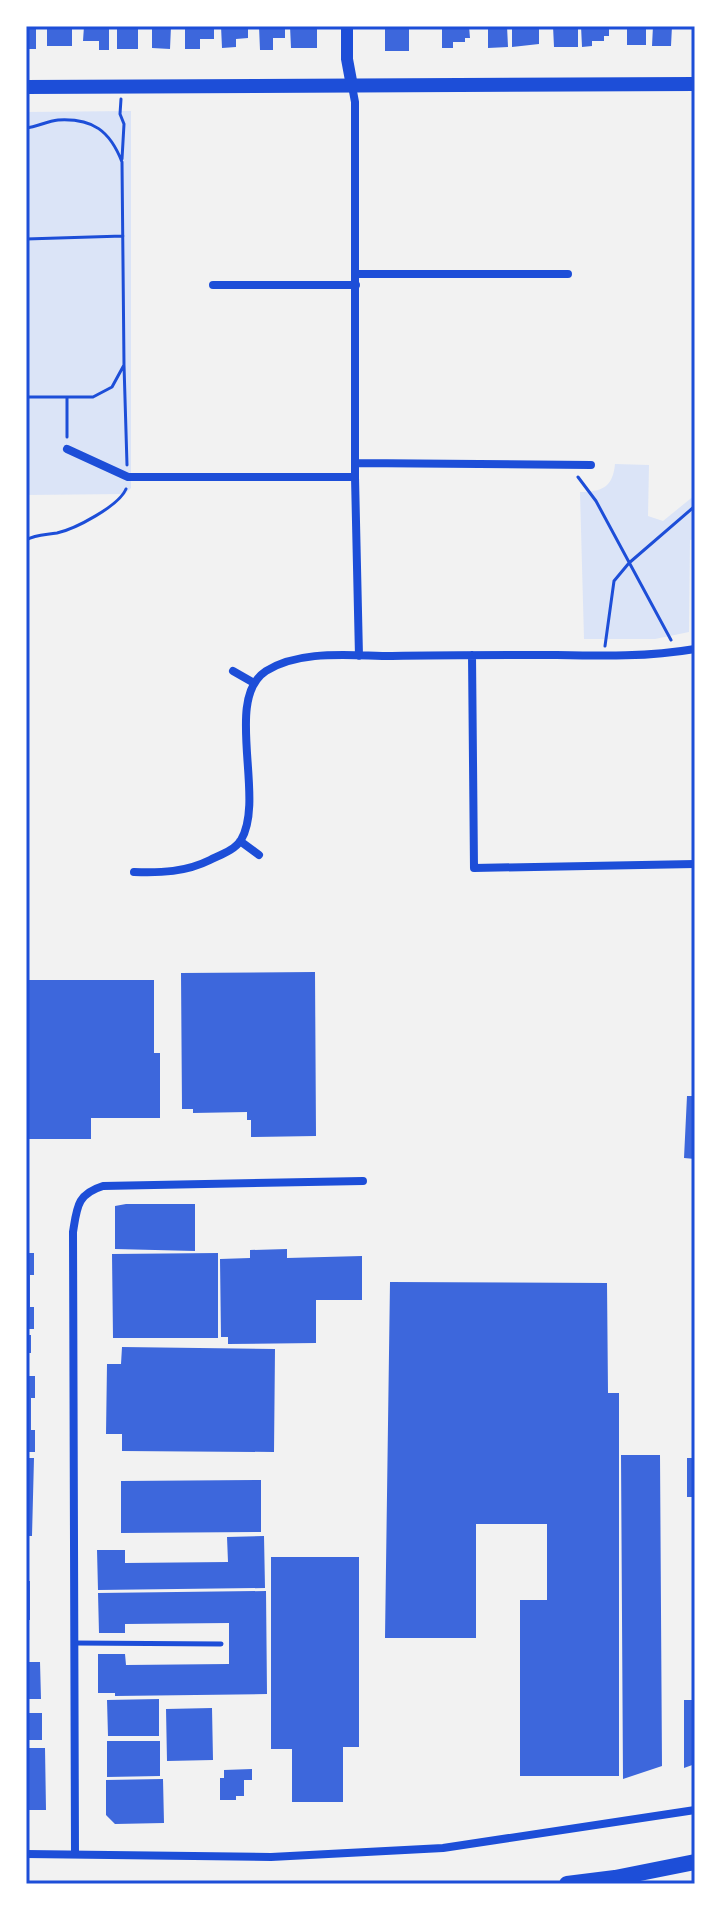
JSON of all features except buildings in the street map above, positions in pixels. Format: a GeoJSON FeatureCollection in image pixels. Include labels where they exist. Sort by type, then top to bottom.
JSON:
{"type":"FeatureCollection","features":[{"type":"Feature","properties":{"kind":"highway"},"geometry":{"type":"LineString","coordinates":[[567,1884],[695,1862]]}},
{"type":"Feature","properties":{"kind":"main road"},"geometry":{"type":"LineString","coordinates":[[26,87],[695,84]]}},
{"type":"Feature","properties":{"kind":"street"},"geometry":{"type":"LineString","coordinates":[[347,26],[347,59],[355,102],[355,477],[359,656]]}},
{"type":"Feature","properties":{"kind":"street"},"geometry":{"type":"LineString","coordinates":[[356,274],[568,274]]}},
{"type":"Feature","properties":{"kind":"street"},"geometry":{"type":"LineString","coordinates":[[213,285],[356,285]]}},
{"type":"Feature","properties":{"kind":"street"},"geometry":{"type":"LineString","coordinates":[[67,449],[128,477],[355,477]]}},
{"type":"Feature","properties":{"kind":"street"},"geometry":{"type":"LineString","coordinates":[[356,463],[591,465]]}},
{"type":"Feature","properties":{"kind":"street"},"geometry":{"type":"LineString","coordinates":[[134,872],[157,873],[193,868],[240,841],[247,818],[248,703],[254,683],[267,671],[307,657],[603,657],[695,649]]}},
{"type":"Feature","properties":{"kind":"street"},"geometry":{"type":"LineString","coordinates":[[472,655],[474,868],[695,864]]}},
{"type":"Feature","properties":{"kind":"street"},"geometry":{"type":"LineString","coordinates":[[233,671],[254,683]]}},
{"type":"Feature","properties":{"kind":"street"},"geometry":{"type":"LineString","coordinates":[[240,841],[259,855]]}},
{"type":"Feature","properties":{"kind":"street"},"geometry":{"type":"LineString","coordinates":[[75,1854],[73,1232],[78,1205],[87,1191],[103,1186],[363,1181]]}},
{"type":"Feature","properties":{"kind":"street"},"geometry":{"type":"LineString","coordinates":[[26,1854],[271,1857],[443,1848],[695,1810]]}},
{"type":"Feature","properties":{"kind":"lane"},"geometry":{"type":"LineString","coordinates":[[74,1643],[221,1644]]}},
{"type":"Feature","properties":{"kind":"path"},"geometry":{"type":"LineString","coordinates":[[26,540],[33,536],[58,533],[105,509],[124,494],[128,477],[124,365],[124,124],[120,114],[123,86]]}},
{"type":"Feature","properties":{"kind":"path"},"geometry":{"type":"LineString","coordinates":[[26,128],[56,120],[81,121],[104,130],[115,144],[122,162]]}},
{"type":"Feature","properties":{"kind":"path"},"geometry":{"type":"LineString","coordinates":[[26,239],[123,236]]}},
{"type":"Feature","properties":{"kind":"path"},"geometry":{"type":"LineString","coordinates":[[26,397],[93,397],[112,387],[124,365]]}},
{"type":"Feature","properties":{"kind":"path"},"geometry":{"type":"LineString","coordinates":[[67,398],[67,449]]}},
{"type":"Feature","properties":{"kind":"path"},"geometry":{"type":"LineString","coordinates":[[568,464],[596,501],[678,652]]}},
{"type":"Feature","properties":{"kind":"path"},"geometry":{"type":"LineString","coordinates":[[603,657],[614,581],[629,563],[695,506]]}},
{"type":"Feature","properties":{"kind":"shaded area"},"geometry":{"type":"Polygon","coordinates":[[[131,111],[131,488],[125,494],[26,495],[26,112],[131,111]]]}},
{"type":"Feature","properties":{"kind":"shaded area"},"geometry":{"type":"Polygon","coordinates":[[[615,464],[649,465],[648,516],[663,521],[695,495],[695,539],[690,540],[689,632],[655,639],[584,639],[580,492],[605,487],[612,478],[615,464]]]}}]}
